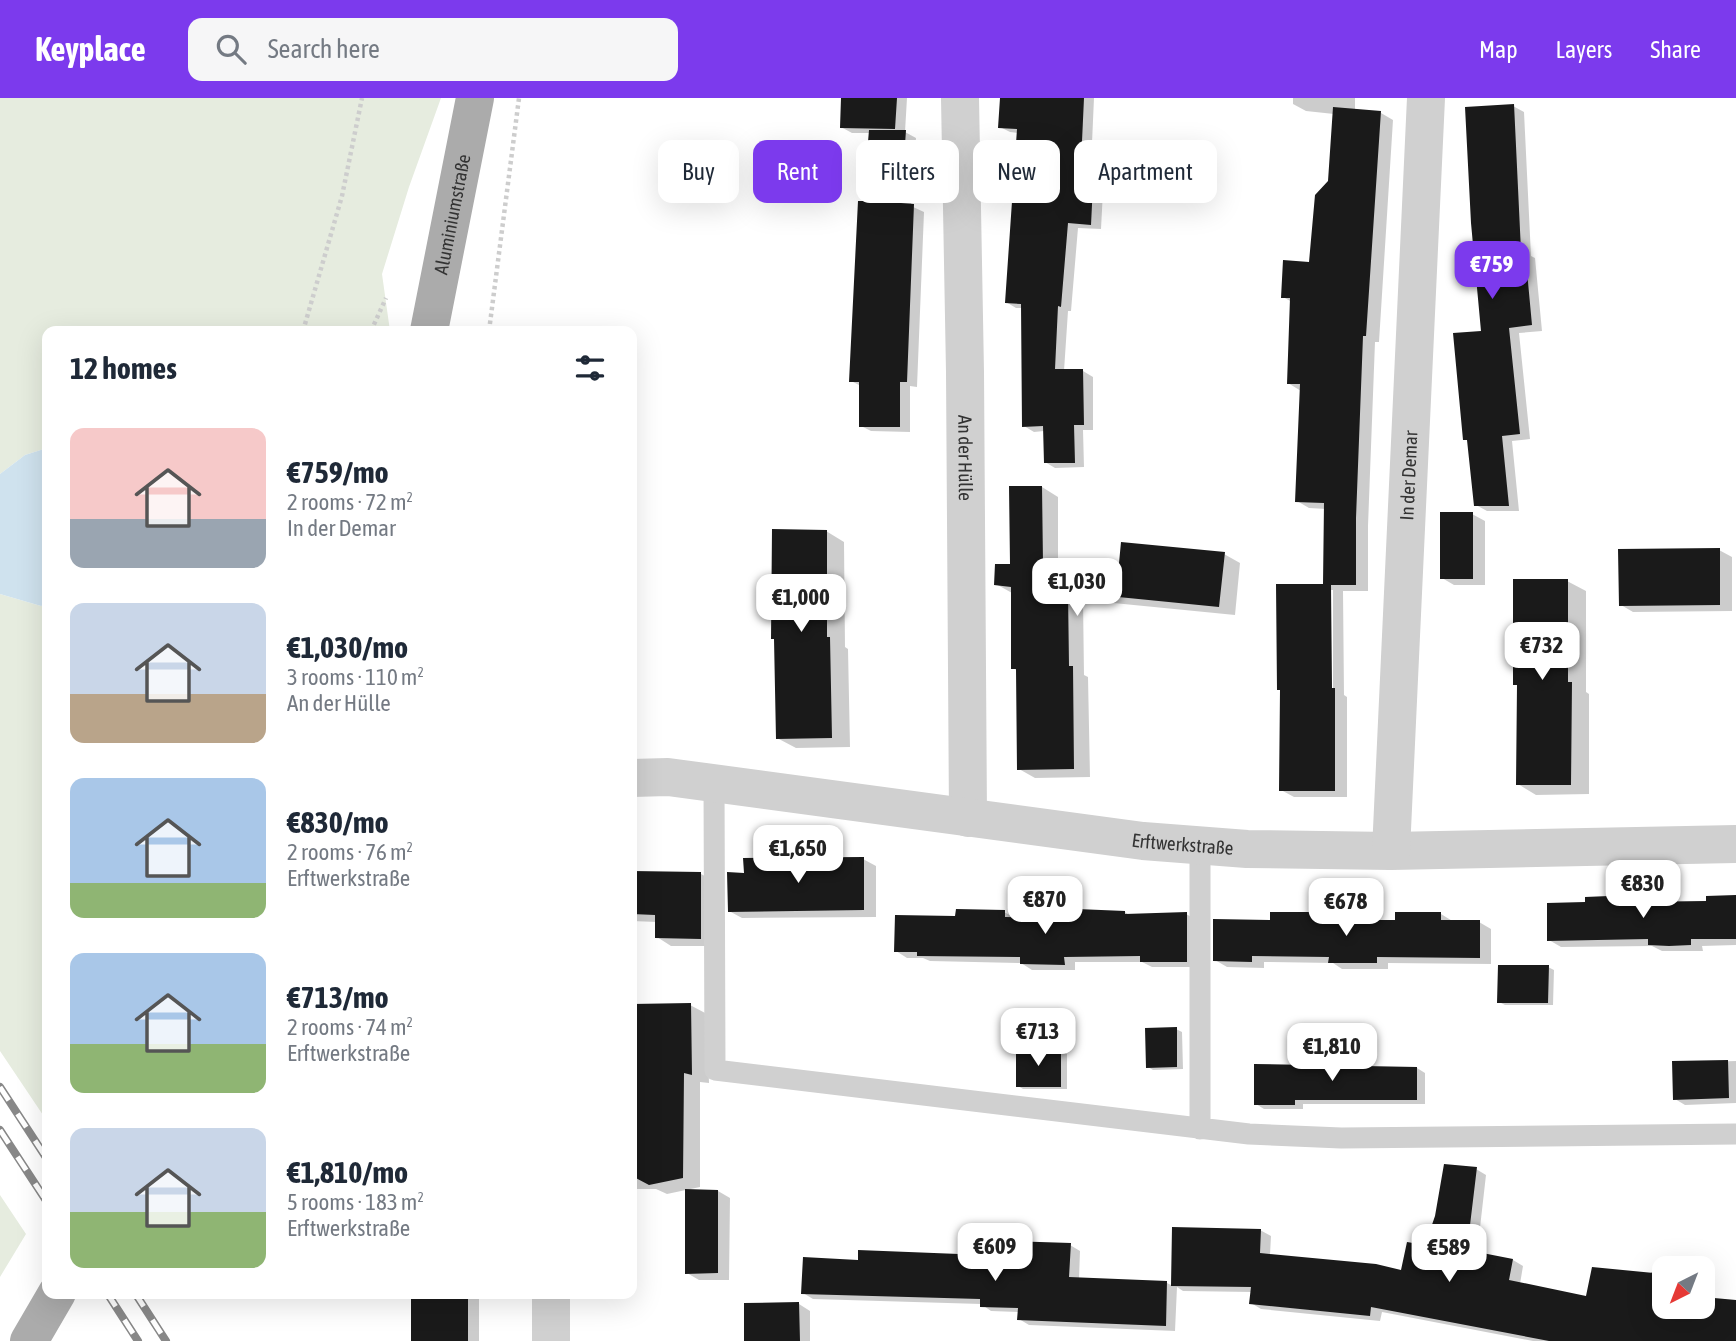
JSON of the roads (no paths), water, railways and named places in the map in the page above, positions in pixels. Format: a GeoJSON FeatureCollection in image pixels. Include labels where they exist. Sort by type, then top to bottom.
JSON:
{"type":"FeatureCollection","features":[{"type":"Feature","properties":{"kind":"main road","name":"Aluminiumstraße"},"geometry":{"type":"LineString","coordinates":[[430,326],[475,98]]}},
{"type":"Feature","properties":{"kind":"main road"},"geometry":{"type":"LineString","coordinates":[[29,1341],[54,1299]]}},
{"type":"Feature","properties":{"kind":"street","name":"An der Hülle"},"geometry":{"type":"LineString","coordinates":[[960,98],[968,818]]}},
{"type":"Feature","properties":{"kind":"street","name":"In der Demar"},"geometry":{"type":"LineString","coordinates":[[1391,851],[1426,98]]}},
{"type":"Feature","properties":{"kind":"street","name":"Erftwerkstraße"},"geometry":{"type":"LineString","coordinates":[[637,778],[668,777],[714,782],[968,818],[1200,846],[1391,851],[1736,844]]}},
{"type":"Feature","properties":{"kind":"street"},"geometry":{"type":"LineString","coordinates":[[551,1299],[551,1341]]}},
{"type":"Feature","properties":{"kind":"lane"},"geometry":{"type":"LineString","coordinates":[[714,782],[715,1070],[1249,1134],[1341,1138],[1736,1134]]}},
{"type":"Feature","properties":{"kind":"lane"},"geometry":{"type":"LineString","coordinates":[[1200,846],[1200,1129]]}},
{"type":"Feature","properties":{"kind":"water"},"geometry":{"type":"Polygon","coordinates":[[[42,450],[41,606],[0,594],[0,474],[25,455],[42,450]]]}},
{"type":"Feature","properties":{"kind":"railway"},"geometry":{"type":"LineString","coordinates":[[0,1087],[42,1151]]}},
{"type":"Feature","properties":{"kind":"railway"},"geometry":{"type":"LineString","coordinates":[[0,1130],[42,1194]]}},
{"type":"Feature","properties":{"kind":"railway"},"geometry":{"type":"LineString","coordinates":[[111,1299],[138,1341]]}},
{"type":"Feature","properties":{"kind":"railway"},"geometry":{"type":"LineString","coordinates":[[139,1299],[166,1341]]}}]}
